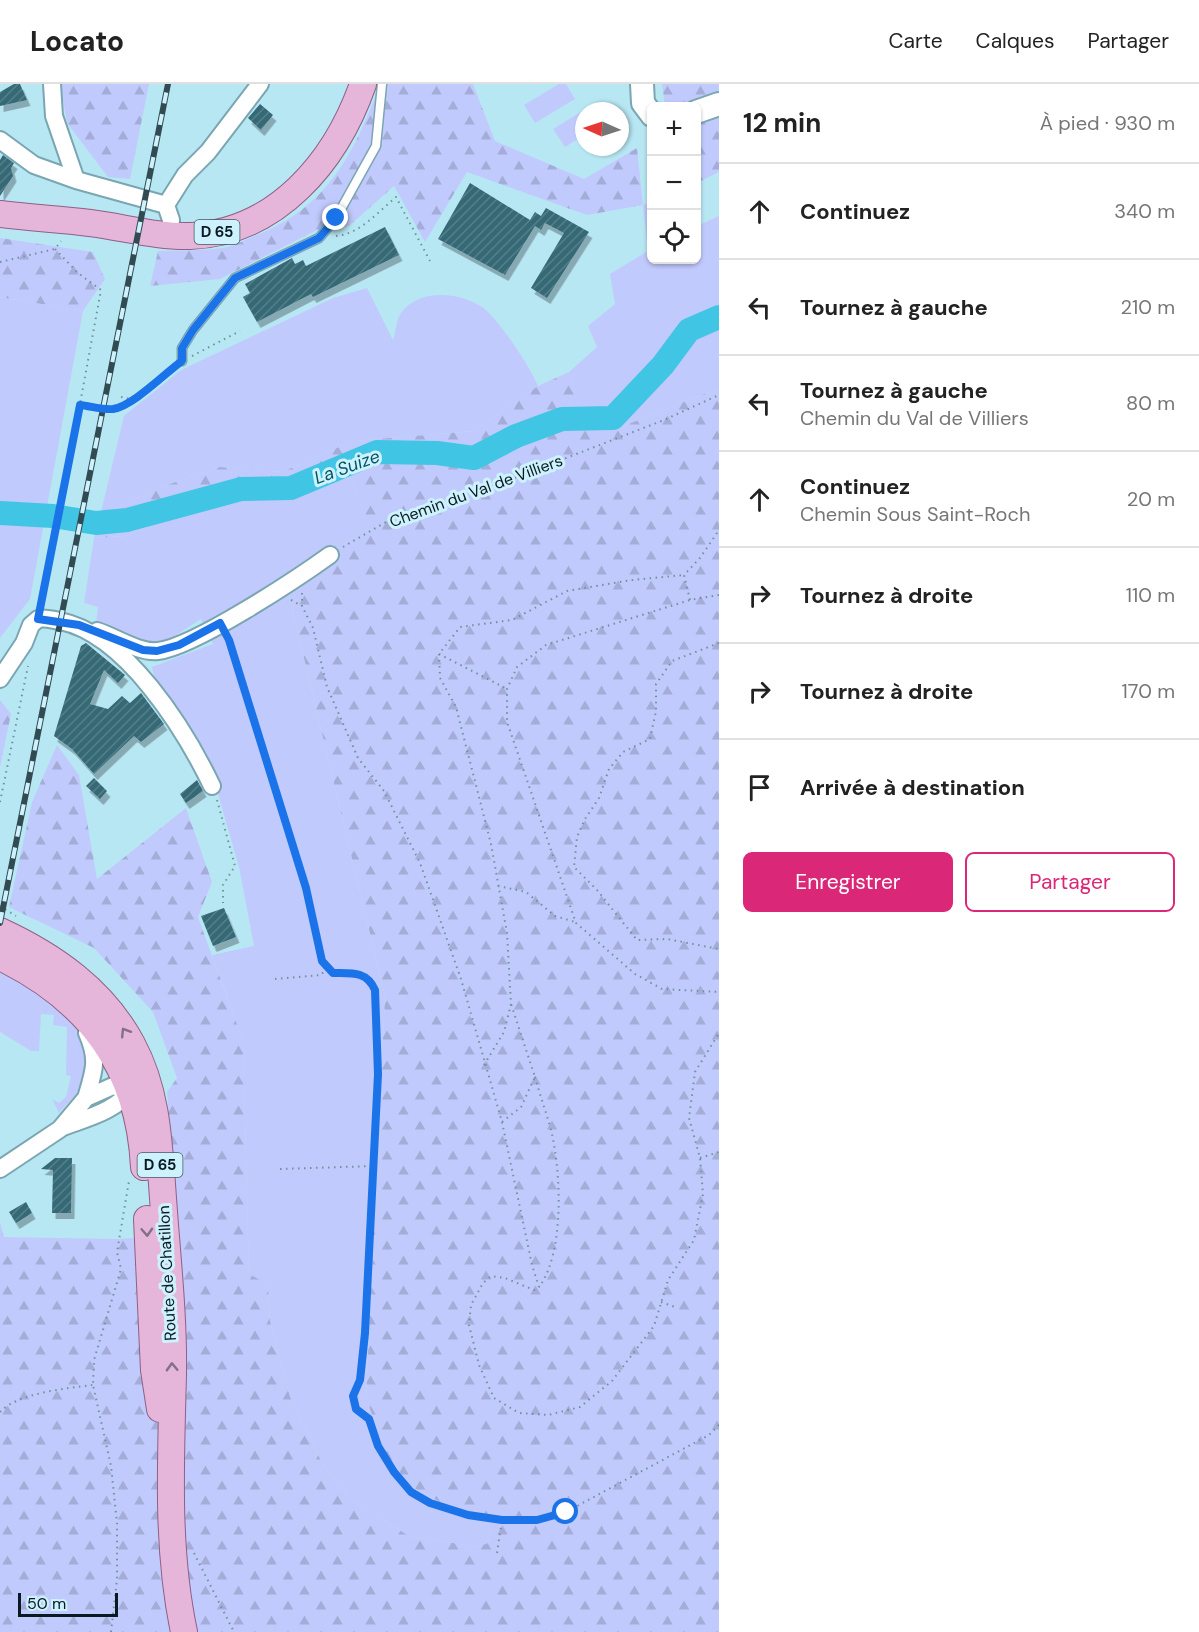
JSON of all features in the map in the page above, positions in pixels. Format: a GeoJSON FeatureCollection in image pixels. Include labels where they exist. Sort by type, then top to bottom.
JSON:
{"type":"FeatureCollection","features":[{"type":"Feature","properties":{"kind":"main road","name":"D 65"},"geometry":{"type":"LineString","coordinates":[[0,214],[170,235],[205,235],[235,227],[269,212],[294,195],[318,170],[339,137],[363,84]]}},
{"type":"Feature","properties":{"kind":"main road"},"geometry":{"type":"LineString","coordinates":[[642,84],[643,103],[647,109]]}},
{"type":"Feature","properties":{"kind":"main road"},"geometry":{"type":"LineString","coordinates":[[701,110],[719,104]]}},
{"type":"Feature","properties":{"kind":"main road","name":"Route de Chatillon"},"geometry":{"type":"LineString","coordinates":[[0,932],[50,956],[93,992],[119,1022],[141,1095],[162,1192],[173,1372],[169,1467],[173,1540],[184,1632]]}},
{"type":"Feature","properties":{"kind":"main road","name":"Route de Chatillon"},"geometry":{"type":"LineString","coordinates":[[0,957],[57,991],[82,1012],[141,1095]]}},
{"type":"Feature","properties":{"kind":"street"},"geometry":{"type":"LineString","coordinates":[[52,84],[54,116],[60,140],[76,180]]}},
{"type":"Feature","properties":{"kind":"street"},"geometry":{"type":"LineString","coordinates":[[166,205],[185,175],[208,152],[260,84]]}},
{"type":"Feature","properties":{"kind":"street"},"geometry":{"type":"LineString","coordinates":[[0,140],[34,165],[76,180],[166,205]]}},
{"type":"Feature","properties":{"kind":"street"},"geometry":{"type":"LineString","coordinates":[[166,205],[171,220],[170,235]]}},
{"type":"Feature","properties":{"kind":"street"},"geometry":{"type":"LineString","coordinates":[[0,679],[24,643],[31,625],[38,619],[79,625],[143,650],[157,651],[179,645],[220,623],[330,555]]}},
{"type":"Feature","properties":{"kind":"street"},"geometry":{"type":"LineString","coordinates":[[79,625],[111,648],[156,697],[195,752],[212,786]]}},
{"type":"Feature","properties":{"kind":"street"},"geometry":{"type":"LineString","coordinates":[[57,991],[87,1032],[96,1052],[95,1067],[86,1098],[60,1129]]}},
{"type":"Feature","properties":{"kind":"street"},"geometry":{"type":"LineString","coordinates":[[86,1098],[113,1086],[141,1095]]}},
{"type":"Feature","properties":{"kind":"street"},"geometry":{"type":"LineString","coordinates":[[0,1168],[60,1129],[141,1095]]}},
{"type":"Feature","properties":{"kind":"lane"},"geometry":{"type":"LineString","coordinates":[[182,361],[182,348],[193,330],[235,278],[319,238],[336,218],[373,154],[382,84]]}},
{"type":"Feature","properties":{"kind":"path"},"geometry":{"type":"LineString","coordinates":[[319,238],[347,235],[362,226],[396,197],[430,261]]}},
{"type":"Feature","properties":{"kind":"path"},"geometry":{"type":"LineString","coordinates":[[0,262],[55,249],[65,236]]}},
{"type":"Feature","properties":{"kind":"path"},"geometry":{"type":"LineString","coordinates":[[38,619],[101,290],[78,273],[55,249]]}},
{"type":"Feature","properties":{"kind":"path"},"geometry":{"type":"LineString","coordinates":[[80,405],[111,409],[126,406],[182,361],[240,331]]}},
{"type":"Feature","properties":{"kind":"path","name":"Chemin du Val de Villiers"},"geometry":{"type":"LineString","coordinates":[[330,555],[391,519],[512,479],[664,420],[719,395]]}},
{"type":"Feature","properties":{"kind":"path"},"geometry":{"type":"LineString","coordinates":[[121,396],[135,400]]}},
{"type":"Feature","properties":{"kind":"path"},"geometry":{"type":"LineString","coordinates":[[719,530],[700,558],[684,575],[632,580],[567,591],[512,620],[460,627],[439,654],[440,678],[456,707],[491,844],[507,933],[511,1004],[551,1131],[559,1182],[552,1262],[539,1287],[534,1290],[505,1278],[491,1276],[483,1283],[471,1305],[469,1325],[479,1365],[494,1398],[519,1413],[548,1415],[580,1407],[612,1381],[654,1326],[668,1280],[694,1240],[703,1194],[700,1158],[690,1118],[695,1072],[719,1034]]}},
{"type":"Feature","properties":{"kind":"path"},"geometry":{"type":"LineString","coordinates":[[684,575],[690,600]]}},
{"type":"Feature","properties":{"kind":"path"},"geometry":{"type":"LineString","coordinates":[[576,922],[510,734],[507,722],[507,689],[517,667],[546,645],[690,600],[719,595]]}},
{"type":"Feature","properties":{"kind":"path"},"geometry":{"type":"LineString","coordinates":[[302,606],[313,628],[327,687],[358,759],[384,791],[420,863],[461,979],[502,1122],[532,1265],[539,1287]]}},
{"type":"Feature","properties":{"kind":"path"},"geometry":{"type":"LineString","coordinates":[[220,623],[229,640],[306,888],[322,961],[333,973],[364,975],[371,980],[375,990],[378,1074],[365,1333],[360,1380],[353,1396],[356,1409],[369,1419],[378,1446],[394,1472],[411,1492],[430,1503],[468,1515],[502,1520],[537,1520],[566,1512],[710,1435],[719,1425]]}},
{"type":"Feature","properties":{"kind":"path"},"geometry":{"type":"LineString","coordinates":[[719,643],[672,661],[656,684],[656,711],[650,739],[623,752],[609,769],[599,798],[585,819],[577,837],[574,867],[597,890],[637,940],[667,939],[719,949]]}},
{"type":"Feature","properties":{"kind":"path"},"geometry":{"type":"LineString","coordinates":[[439,654],[507,689]]}},
{"type":"Feature","properties":{"kind":"path"},"geometry":{"type":"LineString","coordinates":[[0,802],[29,659]]}},
{"type":"Feature","properties":{"kind":"path"},"geometry":{"type":"LineString","coordinates":[[212,786],[236,866],[224,885],[223,903]]}},
{"type":"Feature","properties":{"kind":"path"},"geometry":{"type":"LineString","coordinates":[[498,886],[525,892],[555,916],[576,922],[635,974],[662,989],[719,992]]}},
{"type":"Feature","properties":{"kind":"path"},"geometry":{"type":"LineString","coordinates":[[275,979],[321,975],[327,969]]}},
{"type":"Feature","properties":{"kind":"path"},"geometry":{"type":"LineString","coordinates":[[484,1065],[504,1032],[511,1004]]}},
{"type":"Feature","properties":{"kind":"path"},"geometry":{"type":"LineString","coordinates":[[502,1122],[521,1107],[535,1077]]}},
{"type":"Feature","properties":{"kind":"path"},"geometry":{"type":"LineString","coordinates":[[700,1158],[719,1152]]}},
{"type":"Feature","properties":{"kind":"path"},"geometry":{"type":"LineString","coordinates":[[280,1169],[374,1166]]}},
{"type":"Feature","properties":{"kind":"path"},"geometry":{"type":"LineString","coordinates":[[111,1632],[117,1579],[117,1523],[111,1466],[93,1384],[94,1360],[121,1269],[117,1252],[130,1177]]}},
{"type":"Feature","properties":{"kind":"path"},"geometry":{"type":"LineString","coordinates":[[662,1302],[678,1308]]}},
{"type":"Feature","properties":{"kind":"path"},"geometry":{"type":"LineString","coordinates":[[0,1412],[8,1404],[59,1389],[93,1384]]}},
{"type":"Feature","properties":{"kind":"path"},"geometry":{"type":"LineString","coordinates":[[497,1553],[502,1520]]}},
{"type":"Feature","properties":{"kind":"path"},"geometry":{"type":"LineString","coordinates":[[173,1540],[190,1545],[234,1632]]}},
{"type":"Feature","properties":{"kind":"green space"},"geometry":{"type":"Polygon","coordinates":[[[60,84],[149,84],[130,179],[108,177],[67,123],[60,84]]]}},
{"type":"Feature","properties":{"kind":"green space"},"geometry":{"type":"Polygon","coordinates":[[[380,84],[473,84],[495,141],[584,179],[623,156],[629,156],[629,153],[637,148],[643,205],[587,215],[467,172],[425,242],[394,186],[349,226],[317,230],[220,279],[150,286],[158,251],[206,250],[231,246],[282,223],[303,209],[321,193],[336,174],[360,133],[380,84]]]}},
{"type":"Feature","properties":{"kind":"green space"},"geometry":{"type":"Polygon","coordinates":[[[559,84],[566,84],[575,99],[535,123],[524,105],[559,84]]]}},
{"type":"Feature","properties":{"kind":"green space"},"geometry":{"type":"Polygon","coordinates":[[[662,84],[719,84],[719,172],[701,181],[701,102],[664,102],[662,84]]]}},
{"type":"Feature","properties":{"kind":"green space"},"geometry":{"type":"Polygon","coordinates":[[[575,116],[575,141],[565,147],[553,129],[575,116]]]}},
{"type":"Feature","properties":{"kind":"green space"},"geometry":{"type":"Polygon","coordinates":[[[647,204],[647,242],[643,205],[647,204]]]}},
{"type":"Feature","properties":{"kind":"green space"},"geometry":{"type":"Polygon","coordinates":[[[719,216],[719,388],[616,429],[580,412],[569,372],[597,347],[588,326],[615,304],[610,274],[647,252],[647,264],[701,264],[701,224],[719,216]]]}},
{"type":"Feature","properties":{"kind":"green space"},"geometry":{"type":"Polygon","coordinates":[[[0,238],[93,252],[105,279],[83,311],[0,297],[0,238]]]}},
{"type":"Feature","properties":{"kind":"green space"},"geometry":{"type":"Polygon","coordinates":[[[367,288],[393,340],[401,313],[418,299],[428,296],[451,296],[482,307],[497,321],[529,368],[538,386],[474,431],[353,441],[282,472],[220,467],[158,488],[100,516],[124,416],[181,370],[333,298],[367,288]]]}},
{"type":"Feature","properties":{"kind":"green space"},"geometry":{"type":"Polygon","coordinates":[[[0,297],[83,311],[30,599],[0,638],[0,297]]]}},
{"type":"Feature","properties":{"kind":"green space"},"geometry":{"type":"Polygon","coordinates":[[[569,372],[580,412],[616,429],[719,388],[719,1632],[0,1632],[0,1222],[4,1237],[115,1239],[179,1236],[167,1092],[177,1078],[153,1012],[94,948],[9,907],[32,802],[57,745],[79,775],[97,879],[186,808],[212,882],[198,917],[243,1041],[249,1274],[268,1284],[270,1321],[290,1397],[322,1463],[355,1503],[409,1536],[478,1547],[488,1543],[490,1530],[409,1485],[384,1450],[366,1397],[385,996],[285,579],[370,528],[347,469],[291,491],[242,493],[189,509],[126,536],[94,538],[100,516],[158,488],[220,467],[282,472],[353,441],[474,431],[538,386],[569,372]]]}},
{"type":"Feature","properties":{"kind":"green space"},"geometry":{"type":"Polygon","coordinates":[[[347,469],[370,528],[285,579],[385,996],[366,1397],[409,1485],[490,1530],[488,1543],[478,1547],[409,1536],[355,1503],[322,1463],[290,1397],[270,1321],[268,1284],[249,1275],[243,1041],[212,955],[254,946],[239,867],[216,787],[157,689],[152,667],[213,644],[201,619],[170,639],[156,645],[96,623],[98,607],[84,603],[94,538],[126,536],[189,509],[242,493],[291,491],[347,469]]]}},
{"type":"Feature","properties":{"kind":"green space"},"geometry":{"type":"Polygon","coordinates":[[[0,700],[11,714],[0,767],[0,700]]]}},
{"type":"Feature","properties":{"kind":"green space"},"geometry":{"type":"Polygon","coordinates":[[[0,969],[51,1002],[67,1017],[79,1033],[87,1050],[88,1069],[80,1089],[59,1113],[52,1099],[59,1103],[66,1097],[71,1076],[66,1075],[67,1027],[53,1025],[54,1015],[41,1014],[39,1051],[31,1051],[0,1032],[0,969]]]}},
{"type":"Feature","properties":{"kind":"building"},"geometry":{"type":"Polygon","coordinates":[[[14,84],[20,84],[27,100],[0,106],[0,92],[14,84]]]}},
{"type":"Feature","properties":{"kind":"building"},"geometry":{"type":"Polygon","coordinates":[[[260,104],[273,115],[261,130],[248,118],[260,104]]]}},
{"type":"Feature","properties":{"kind":"building"},"geometry":{"type":"Polygon","coordinates":[[[3,155],[14,163],[11,168],[13,176],[0,196],[0,160],[3,155]]]}},
{"type":"Feature","properties":{"kind":"building"},"geometry":{"type":"Polygon","coordinates":[[[470,183],[530,220],[535,212],[541,216],[546,208],[589,232],[547,298],[531,288],[564,233],[545,223],[541,230],[535,226],[505,275],[438,239],[470,183]]]}},
{"type":"Feature","properties":{"kind":"building"},"geometry":{"type":"Polygon","coordinates":[[[385,227],[399,255],[313,297],[311,294],[257,322],[243,297],[250,293],[245,284],[292,258],[295,264],[303,260],[306,266],[385,227]]]}},
{"type":"Feature","properties":{"kind":"building"},"geometry":{"type":"Polygon","coordinates":[[[86,643],[125,675],[118,683],[104,670],[90,704],[108,709],[122,696],[130,703],[141,693],[164,724],[141,742],[134,736],[94,774],[72,749],[54,736],[81,646],[86,643]]]}},
{"type":"Feature","properties":{"kind":"building"},"geometry":{"type":"Polygon","coordinates":[[[94,778],[107,791],[100,799],[86,786],[94,778]]]}},
{"type":"Feature","properties":{"kind":"building"},"geometry":{"type":"Polygon","coordinates":[[[197,780],[203,791],[186,803],[180,794],[197,780]]]}},
{"type":"Feature","properties":{"kind":"building"},"geometry":{"type":"Polygon","coordinates":[[[224,908],[236,937],[213,946],[201,916],[224,908]]]}},
{"type":"Feature","properties":{"kind":"building"},"geometry":{"type":"Polygon","coordinates":[[[55,1158],[72,1158],[71,1213],[52,1213],[53,1170],[41,1169],[55,1158]]]}},
{"type":"Feature","properties":{"kind":"building"},"geometry":{"type":"Polygon","coordinates":[[[26,1202],[32,1213],[16,1223],[9,1212],[26,1202]]]}},
{"type":"Feature","properties":{"kind":"waterway","name":"La Suize"},"geometry":{"type":"LineString","coordinates":[[0,513],[53,516],[96,523],[127,520],[241,489],[291,488],[377,452],[437,453],[474,458],[516,436],[562,419],[613,418],[663,365],[689,330],[719,317]]}},
{"type":"Feature","properties":{"kind":"railway"},"geometry":{"type":"LineString","coordinates":[[0,923],[168,84]]}},
{"type":"Feature","properties":{"kind":"route"},"geometry":{"type":"LineString","coordinates":[[336,218],[319,238],[235,278],[193,330],[182,348],[182,361],[150,385],[135,400],[126,406],[111,409],[80,405],[38,619],[79,625],[143,650],[157,651],[179,645],[220,623],[229,640],[306,888],[322,961],[333,973],[364,975],[371,980],[375,990],[378,1074],[365,1333],[360,1380],[353,1396],[356,1409],[369,1419],[378,1446],[394,1472],[411,1492],[430,1503],[468,1515],[502,1520],[537,1520],[566,1512]]}}]}
